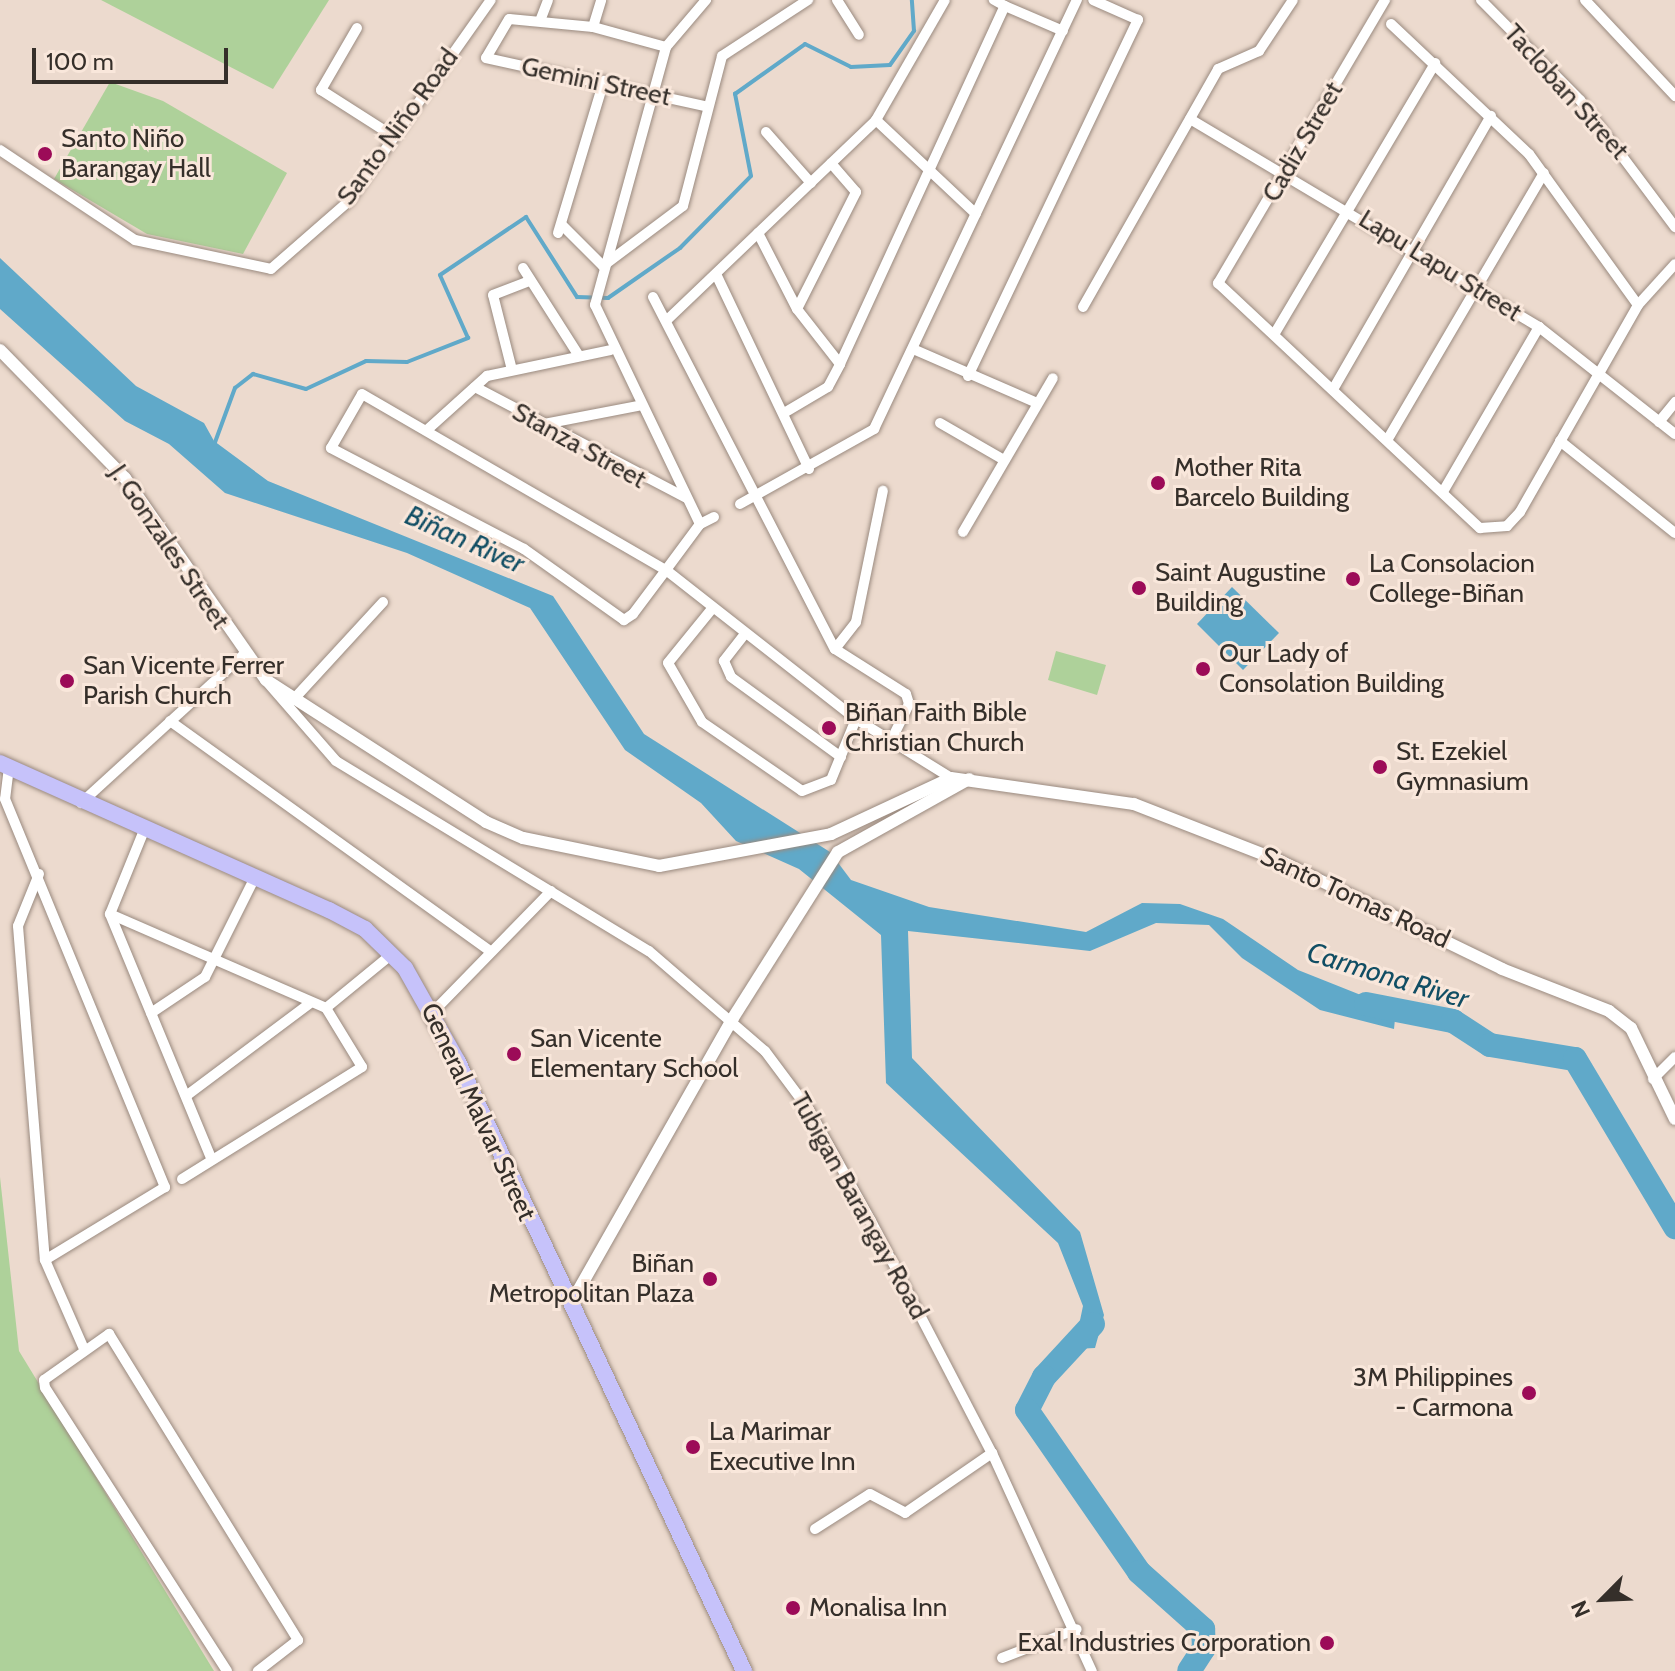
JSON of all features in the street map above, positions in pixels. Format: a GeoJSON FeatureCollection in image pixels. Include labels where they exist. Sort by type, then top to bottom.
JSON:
{"type":"FeatureCollection","features":[{"type":"Feature","properties":{"kind":"highway","name":"General Malvar Street"},"geometry":{"type":"LineString","coordinates":[[4,765],[81,803],[145,828],[365,929],[392,954],[433,1012],[744,1671]]}},
{"type":"Feature","properties":{"kind":"street","name":"Santo Niño Road"},"geometry":{"type":"LineString","coordinates":[[0,150],[135,240],[271,269],[349,201],[491,0]]}},
{"type":"Feature","properties":{"kind":"street"},"geometry":{"type":"LineString","coordinates":[[548,0],[540,21],[593,27],[666,47]]}},
{"type":"Feature","properties":{"kind":"street"},"geometry":{"type":"LineString","coordinates":[[593,27],[601,0]]}},
{"type":"Feature","properties":{"kind":"street"},"geometry":{"type":"LineString","coordinates":[[700,524],[610,350],[595,305],[603,266],[666,47],[706,0]]}},
{"type":"Feature","properties":{"kind":"street"},"geometry":{"type":"LineString","coordinates":[[603,266],[683,206],[704,106],[716,66],[733,44],[808,0]]}},
{"type":"Feature","properties":{"kind":"street"},"geometry":{"type":"LineString","coordinates":[[837,0],[859,35]]}},
{"type":"Feature","properties":{"kind":"street"},"geometry":{"type":"LineString","coordinates":[[667,320],[876,120],[945,0]]}},
{"type":"Feature","properties":{"kind":"street"},"geometry":{"type":"LineString","coordinates":[[994,0],[1063,31]]}},
{"type":"Feature","properties":{"kind":"street"},"geometry":{"type":"LineString","coordinates":[[740,504],[869,437],[1077,0]]}},
{"type":"Feature","properties":{"kind":"street"},"geometry":{"type":"LineString","coordinates":[[968,376],[1138,20],[1093,0]]}},
{"type":"Feature","properties":{"kind":"street"},"geometry":{"type":"LineString","coordinates":[[1083,307],[1218,69],[1259,51],[1293,0]]}},
{"type":"Feature","properties":{"kind":"street","name":"Cadiz Street"},"geometry":{"type":"LineString","coordinates":[[1275,333],[1218,283],[1286,174],[1385,0]]}},
{"type":"Feature","properties":{"kind":"street","name":"Tacloban Street"},"geometry":{"type":"LineString","coordinates":[[1481,0],[1580,100],[1675,227]]}},
{"type":"Feature","properties":{"kind":"street"},"geometry":{"type":"LineString","coordinates":[[1585,0],[1675,96]]}},
{"type":"Feature","properties":{"kind":"street"},"geometry":{"type":"LineString","coordinates":[[784,413],[828,387],[1005,6]]}},
{"type":"Feature","properties":{"kind":"street","name":"Gemini Street"},"geometry":{"type":"LineString","coordinates":[[540,21],[509,19],[489,61],[604,81],[704,106]]}},
{"type":"Feature","properties":{"kind":"street"},"geometry":{"type":"LineString","coordinates":[[1391,24],[1491,116],[1544,173],[1638,305]]}},
{"type":"Feature","properties":{"kind":"street"},"geometry":{"type":"LineString","coordinates":[[357,28],[321,90],[393,136]]}},
{"type":"Feature","properties":{"kind":"street"},"geometry":{"type":"LineString","coordinates":[[1435,63],[1275,333],[1389,437],[1480,528],[1507,526],[1638,305],[1675,264]]}},
{"type":"Feature","properties":{"kind":"street"},"geometry":{"type":"LineString","coordinates":[[603,266],[560,229],[604,81]]}},
{"type":"Feature","properties":{"kind":"street"},"geometry":{"type":"LineString","coordinates":[[1335,386],[1491,116]]}},
{"type":"Feature","properties":{"kind":"street","name":"Lapu Lapu Street"},"geometry":{"type":"LineString","coordinates":[[1190,119],[1348,210],[1539,327],[1675,434]]}},
{"type":"Feature","properties":{"kind":"street"},"geometry":{"type":"LineString","coordinates":[[876,120],[928,173],[976,214]]}},
{"type":"Feature","properties":{"kind":"street"},"geometry":{"type":"LineString","coordinates":[[766,132],[811,183]]}},
{"type":"Feature","properties":{"kind":"street"},"geometry":{"type":"LineString","coordinates":[[797,309],[856,192],[831,163]]}},
{"type":"Feature","properties":{"kind":"street"},"geometry":{"type":"LineString","coordinates":[[1389,437],[1544,173]]}},
{"type":"Feature","properties":{"kind":"street"},"geometry":{"type":"LineString","coordinates":[[758,233],[797,309],[840,364]]}},
{"type":"Feature","properties":{"kind":"street"},"geometry":{"type":"LineString","coordinates":[[523,268],[579,356]]}},
{"type":"Feature","properties":{"kind":"street"},"geometry":{"type":"LineString","coordinates":[[716,274],[809,469]]}},
{"type":"Feature","properties":{"kind":"street"},"geometry":{"type":"LineString","coordinates":[[512,370],[493,295],[530,281]]}},
{"type":"Feature","properties":{"kind":"street"},"geometry":{"type":"LineString","coordinates":[[653,297],[835,649],[906,694],[909,704],[892,739]]}},
{"type":"Feature","properties":{"kind":"street"},"geometry":{"type":"LineString","coordinates":[[1444,490],[1539,327]]}},
{"type":"Feature","properties":{"kind":"street"},"geometry":{"type":"LineString","coordinates":[[913,349],[968,376],[1037,403]]}},
{"type":"Feature","properties":{"kind":"street","name":"J. Gonzales Street"},"geometry":{"type":"LineString","coordinates":[[0,350],[125,478],[244,654],[266,680],[293,700],[523,838],[638,865],[831,834],[918,790],[951,778]]}},
{"type":"Feature","properties":{"kind":"street"},"geometry":{"type":"LineString","coordinates":[[427,430],[475,387],[512,370],[610,350]]}},
{"type":"Feature","properties":{"kind":"street"},"geometry":{"type":"LineString","coordinates":[[963,532],[1053,378]]}},
{"type":"Feature","properties":{"kind":"street","name":"Stanza Street"},"geometry":{"type":"LineString","coordinates":[[475,387],[539,425],[686,498]]}},
{"type":"Feature","properties":{"kind":"street"},"geometry":{"type":"LineString","coordinates":[[714,517],[700,524],[666,570],[630,618],[620,619],[524,549],[331,448],[362,394],[666,570],[711,610],[856,719],[951,778]]}},
{"type":"Feature","properties":{"kind":"street"},"geometry":{"type":"LineString","coordinates":[[1659,422],[1675,402]]}},
{"type":"Feature","properties":{"kind":"street"},"geometry":{"type":"LineString","coordinates":[[539,425],[638,406]]}},
{"type":"Feature","properties":{"kind":"street"},"geometry":{"type":"LineString","coordinates":[[940,423],[1004,460]]}},
{"type":"Feature","properties":{"kind":"street"},"geometry":{"type":"LineString","coordinates":[[1560,441],[1675,533]]}},
{"type":"Feature","properties":{"kind":"street"},"geometry":{"type":"LineString","coordinates":[[835,649],[856,622],[883,491]]}},
{"type":"Feature","properties":{"kind":"street"},"geometry":{"type":"LineString","coordinates":[[293,700],[383,602]]}},
{"type":"Feature","properties":{"kind":"street"},"geometry":{"type":"LineString","coordinates":[[711,610],[668,663],[702,722],[802,791],[831,780],[856,719]]}},
{"type":"Feature","properties":{"kind":"street"},"geometry":{"type":"LineString","coordinates":[[744,635],[724,661],[731,677],[841,757]]}},
{"type":"Feature","properties":{"kind":"street"},"geometry":{"type":"LineString","coordinates":[[81,803],[244,654]]}},
{"type":"Feature","properties":{"kind":"street","name":"Tubigan Barangay Road"},"geometry":{"type":"LineString","coordinates":[[266,680],[336,761],[656,956],[733,1018],[809,1110],[992,1453],[1077,1629],[1092,1671]]}},
{"type":"Feature","properties":{"kind":"street"},"geometry":{"type":"LineString","coordinates":[[170,721],[489,950]]}},
{"type":"Feature","properties":{"kind":"street"},"geometry":{"type":"LineString","coordinates":[[4,765],[5,799],[39,874],[165,1187],[45,1260]]}},
{"type":"Feature","properties":{"kind":"street","name":"Santo Tomas Road"},"geometry":{"type":"LineString","coordinates":[[951,778],[1134,804],[1278,860],[1502,969],[1609,1011],[1631,1028],[1675,1119]]}},
{"type":"Feature","properties":{"kind":"street"},"geometry":{"type":"LineString","coordinates":[[570,1305],[733,1018],[804,898],[838,852],[969,779]]}},
{"type":"Feature","properties":{"kind":"street"},"geometry":{"type":"LineString","coordinates":[[145,828],[110,914],[212,1160]]}},
{"type":"Feature","properties":{"kind":"street"},"geometry":{"type":"LineString","coordinates":[[39,874],[18,926],[45,1260],[84,1349]]}},
{"type":"Feature","properties":{"kind":"street"},"geometry":{"type":"LineString","coordinates":[[151,1013],[205,977],[255,877]]}},
{"type":"Feature","properties":{"kind":"street"},"geometry":{"type":"LineString","coordinates":[[433,1012],[489,950],[551,891]]}},
{"type":"Feature","properties":{"kind":"street"},"geometry":{"type":"LineString","coordinates":[[110,914],[309,1004],[326,1008],[362,1067],[182,1179]]}},
{"type":"Feature","properties":{"kind":"street"},"geometry":{"type":"LineString","coordinates":[[326,1008],[392,954]]}},
{"type":"Feature","properties":{"kind":"street"},"geometry":{"type":"LineString","coordinates":[[186,1096],[309,1004]]}},
{"type":"Feature","properties":{"kind":"street"},"geometry":{"type":"LineString","coordinates":[[1653,1079],[1675,1057]]}},
{"type":"Feature","properties":{"kind":"street"},"geometry":{"type":"LineString","coordinates":[[227,1671],[45,1388],[44,1380],[109,1334],[298,1640],[258,1671]]}},
{"type":"Feature","properties":{"kind":"street"},"geometry":{"type":"LineString","coordinates":[[815,1529],[870,1494],[905,1513],[992,1453]]}},
{"type":"Feature","properties":{"kind":"street"},"geometry":{"type":"LineString","coordinates":[[1002,1658],[1077,1629]]}},
{"type":"Feature","properties":{"kind":"green space"},"geometry":{"type":"Polygon","coordinates":[[[101,0],[329,0],[273,89],[101,0]]]}},
{"type":"Feature","properties":{"kind":"green space"},"geometry":{"type":"Polygon","coordinates":[[[110,82],[163,101],[287,173],[243,254],[147,234],[54,179],[110,82]]]}},
{"type":"Feature","properties":{"kind":"green space"},"geometry":{"type":"Polygon","coordinates":[[[1056,651],[1106,665],[1097,695],[1048,680],[1056,651]]]}},
{"type":"Feature","properties":{"kind":"green space"},"geometry":{"type":"Polygon","coordinates":[[[0,1177],[19,1351],[214,1671],[0,1671],[0,1177]]]}},
{"type":"Feature","properties":{"kind":"water"},"geometry":{"type":"Polygon","coordinates":[[[0,258],[136,386],[204,423],[214,441],[268,481],[553,596],[644,734],[830,852],[851,880],[929,907],[1086,932],[1142,903],[1180,904],[1223,919],[1298,970],[1396,1009],[1394,1029],[1320,1010],[1242,958],[1209,925],[1156,923],[1090,951],[908,931],[912,1058],[1080,1232],[1104,1315],[1095,1348],[1074,1349],[1083,1306],[1058,1243],[886,1083],[881,935],[799,869],[736,841],[701,803],[625,750],[530,608],[407,553],[225,493],[169,444],[125,421],[0,309],[0,258]]]}},
{"type":"Feature","properties":{"kind":"water"},"geometry":{"type":"Polygon","coordinates":[[[1232,587],[1279,633],[1243,670],[1197,624],[1232,587]]]}},
{"type":"Feature","properties":{"kind":"waterway"},"geometry":{"type":"LineString","coordinates":[[214,445],[235,388],[253,374],[306,389],[366,361],[407,362],[468,338],[440,275],[526,217],[577,297],[608,298],[680,248],[751,176],[735,94],[805,44],[851,67],[890,65],[914,31],[912,0]]}},
{"type":"Feature","properties":{"kind":"waterway","name":"Carmona River"},"geometry":{"type":"LineString","coordinates":[[1366,1004],[1453,1021],[1490,1045],[1575,1059],[1675,1227]]}},
{"type":"Feature","properties":{"kind":"waterway"},"geometry":{"type":"LineString","coordinates":[[1093,1324],[1044,1377],[1027,1410],[1139,1572],[1203,1629],[1204,1648],[1189,1671]]}},
{"type":"Feature","properties":{"kind":"place","name":"Santo Niño Barangay Hall"},"geometry":{"type":"Point","coordinates":[45,154]}},
{"type":"Feature","properties":{"kind":"place","name":"Mother Rita Barcelo Building"},"geometry":{"type":"Point","coordinates":[1158,483]}},
{"type":"Feature","properties":{"kind":"place","name":"La Consolacion College-Biñan"},"geometry":{"type":"Point","coordinates":[1353,579]}},
{"type":"Feature","properties":{"kind":"place","name":"Saint Augustine Building"},"geometry":{"type":"Point","coordinates":[1139,588]}},
{"type":"Feature","properties":{"kind":"place","name":"Our Lady of Consolation Building"},"geometry":{"type":"Point","coordinates":[1203,669]}},
{"type":"Feature","properties":{"kind":"place","name":"San Vicente Ferrer Parish Church"},"geometry":{"type":"Point","coordinates":[67,681]}},
{"type":"Feature","properties":{"kind":"place","name":"Biñan Faith Bible Christian Church"},"geometry":{"type":"Point","coordinates":[829,728]}},
{"type":"Feature","properties":{"kind":"place","name":"St. Ezekiel Gymnasium"},"geometry":{"type":"Point","coordinates":[1380,767]}},
{"type":"Feature","properties":{"kind":"place","name":"San Vicente Elementary School"},"geometry":{"type":"Point","coordinates":[514,1054]}},
{"type":"Feature","properties":{"kind":"place","name":"Biñan Metropolitan Plaza"},"geometry":{"type":"Point","coordinates":[710,1279]}},
{"type":"Feature","properties":{"kind":"place","name":"3M Philippines - Carmona"},"geometry":{"type":"Point","coordinates":[1529,1393]}},
{"type":"Feature","properties":{"kind":"place","name":"La Marimar Executive Inn"},"geometry":{"type":"Point","coordinates":[693,1447]}},
{"type":"Feature","properties":{"kind":"place","name":"Monalisa Inn"},"geometry":{"type":"Point","coordinates":[793,1608]}},
{"type":"Feature","properties":{"kind":"place","name":"Exal Industries Corporation"},"geometry":{"type":"Point","coordinates":[1327,1643]}},
{"type":"Feature","properties":{"kind":"water label","name":"Biñan River"},"geometry":{"type":"Point","coordinates":[465,539]}}]}
